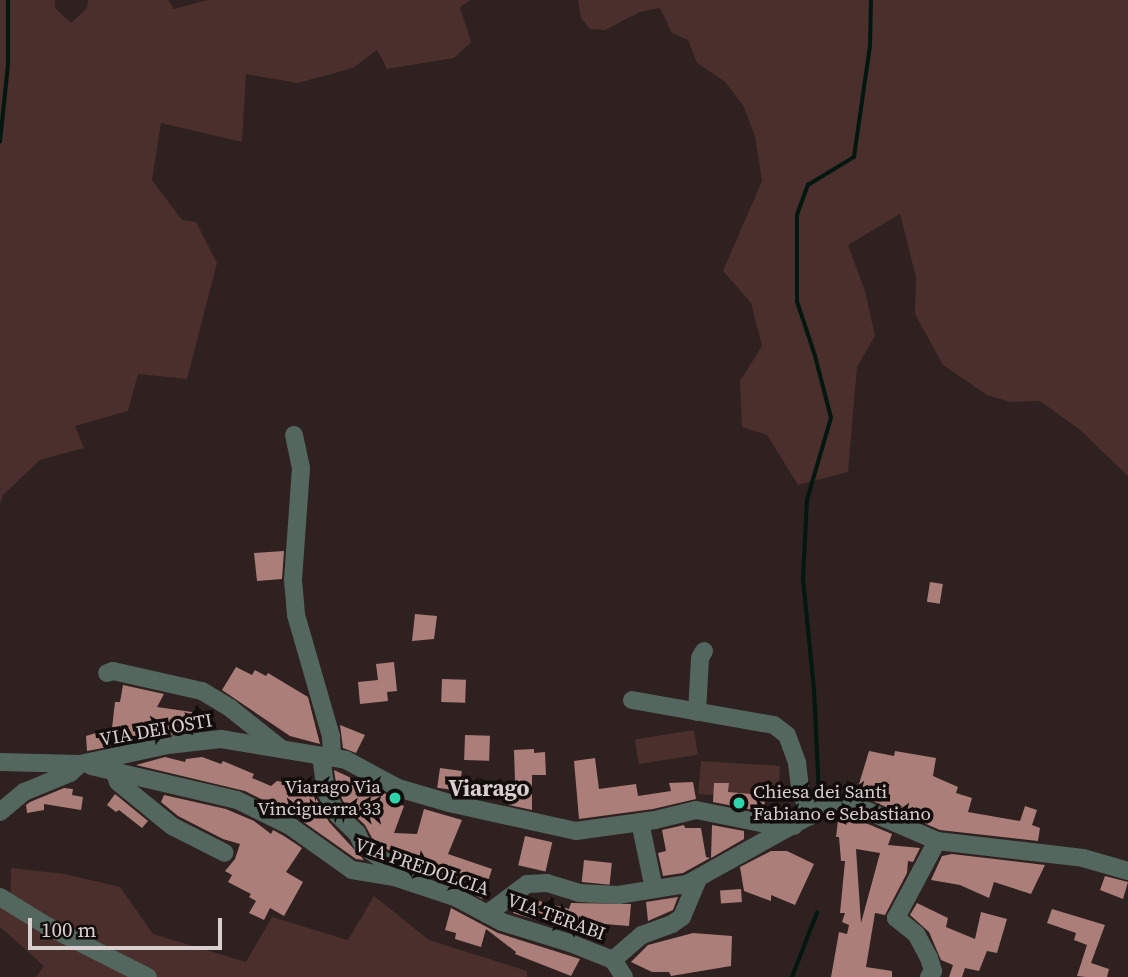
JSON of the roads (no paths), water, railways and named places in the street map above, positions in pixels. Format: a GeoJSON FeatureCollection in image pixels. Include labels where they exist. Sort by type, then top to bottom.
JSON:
{"type":"FeatureCollection","features":[{"type":"Feature","properties":{"kind":"street"},"geometry":{"type":"LineString","coordinates":[[294,435],[301,468],[293,580],[296,615],[331,736],[327,757],[326,792],[337,814],[357,833],[363,846],[387,863],[394,877]]}},
{"type":"Feature","properties":{"kind":"street"},"geometry":{"type":"LineString","coordinates":[[697,712],[700,658],[704,651]]}},
{"type":"Feature","properties":{"kind":"street"},"geometry":{"type":"LineString","coordinates":[[107,673],[113,671],[202,691],[230,708],[282,749]]}},
{"type":"Feature","properties":{"kind":"street"},"geometry":{"type":"LineString","coordinates":[[632,700],[774,725],[787,735],[797,763],[800,789],[810,816]]}},
{"type":"Feature","properties":{"kind":"street","name":"VIA DEI OSTI"},"geometry":{"type":"LineString","coordinates":[[80,764],[168,745],[221,739],[346,760],[398,788],[449,803],[576,831],[640,822],[696,810],[776,826],[794,826]]}},
{"type":"Feature","properties":{"kind":"street"},"geometry":{"type":"LineString","coordinates":[[0,762],[80,764]]}},
{"type":"Feature","properties":{"kind":"street"},"geometry":{"type":"LineString","coordinates":[[0,812],[24,792],[70,773],[80,764]]}},
{"type":"Feature","properties":{"kind":"street","name":"VIA PREDOLCIA"},"geometry":{"type":"LineString","coordinates":[[80,764],[237,800],[290,826],[352,870],[394,877],[457,898],[487,914],[527,884],[547,883],[579,893],[618,895],[698,879],[840,799],[937,841]]}},
{"type":"Feature","properties":{"kind":"street"},"geometry":{"type":"LineString","coordinates":[[114,771],[118,782],[172,826],[225,853]]}},
{"type":"Feature","properties":{"kind":"street"},"geometry":{"type":"LineString","coordinates":[[640,822],[654,889]]}},
{"type":"Feature","properties":{"kind":"street"},"geometry":{"type":"LineString","coordinates":[[929,977],[933,971],[916,934],[896,918],[937,841],[1083,858],[1128,871]]}},
{"type":"Feature","properties":{"kind":"street","name":"VIA TERABI"},"geometry":{"type":"LineString","coordinates":[[487,914],[510,925],[570,943],[612,960],[642,935],[672,924],[682,917],[698,879]]}},
{"type":"Feature","properties":{"kind":"street"},"geometry":{"type":"LineString","coordinates":[[0,897],[47,926],[148,977]]}},
{"type":"Feature","properties":{"kind":"street"},"geometry":{"type":"LineString","coordinates":[[612,960],[624,977]]}},
{"type":"Feature","properties":{"kind":"waterway"},"geometry":{"type":"LineString","coordinates":[[0,142],[8,64],[8,0]]}},
{"type":"Feature","properties":{"kind":"waterway"},"geometry":{"type":"LineString","coordinates":[[819,795],[814,690],[803,579],[807,500],[831,418],[797,302],[797,215],[808,185],[854,157],[870,46],[871,0]]}},
{"type":"Feature","properties":{"kind":"waterway"},"geometry":{"type":"LineString","coordinates":[[792,977],[817,913]]}},
{"type":"Feature","properties":{"kind":"place","name":"Viarago Via Vinciguerra 33"},"geometry":{"type":"Point","coordinates":[395,798]}},
{"type":"Feature","properties":{"kind":"place","name":"Chiesa dei Santi Fabiano e Sebastiano"},"geometry":{"type":"Point","coordinates":[739,803]}},
{"type":"Feature","properties":{"kind":"district","name":"Viarago"},"geometry":{"type":"Point","coordinates":[489,788]}}]}
